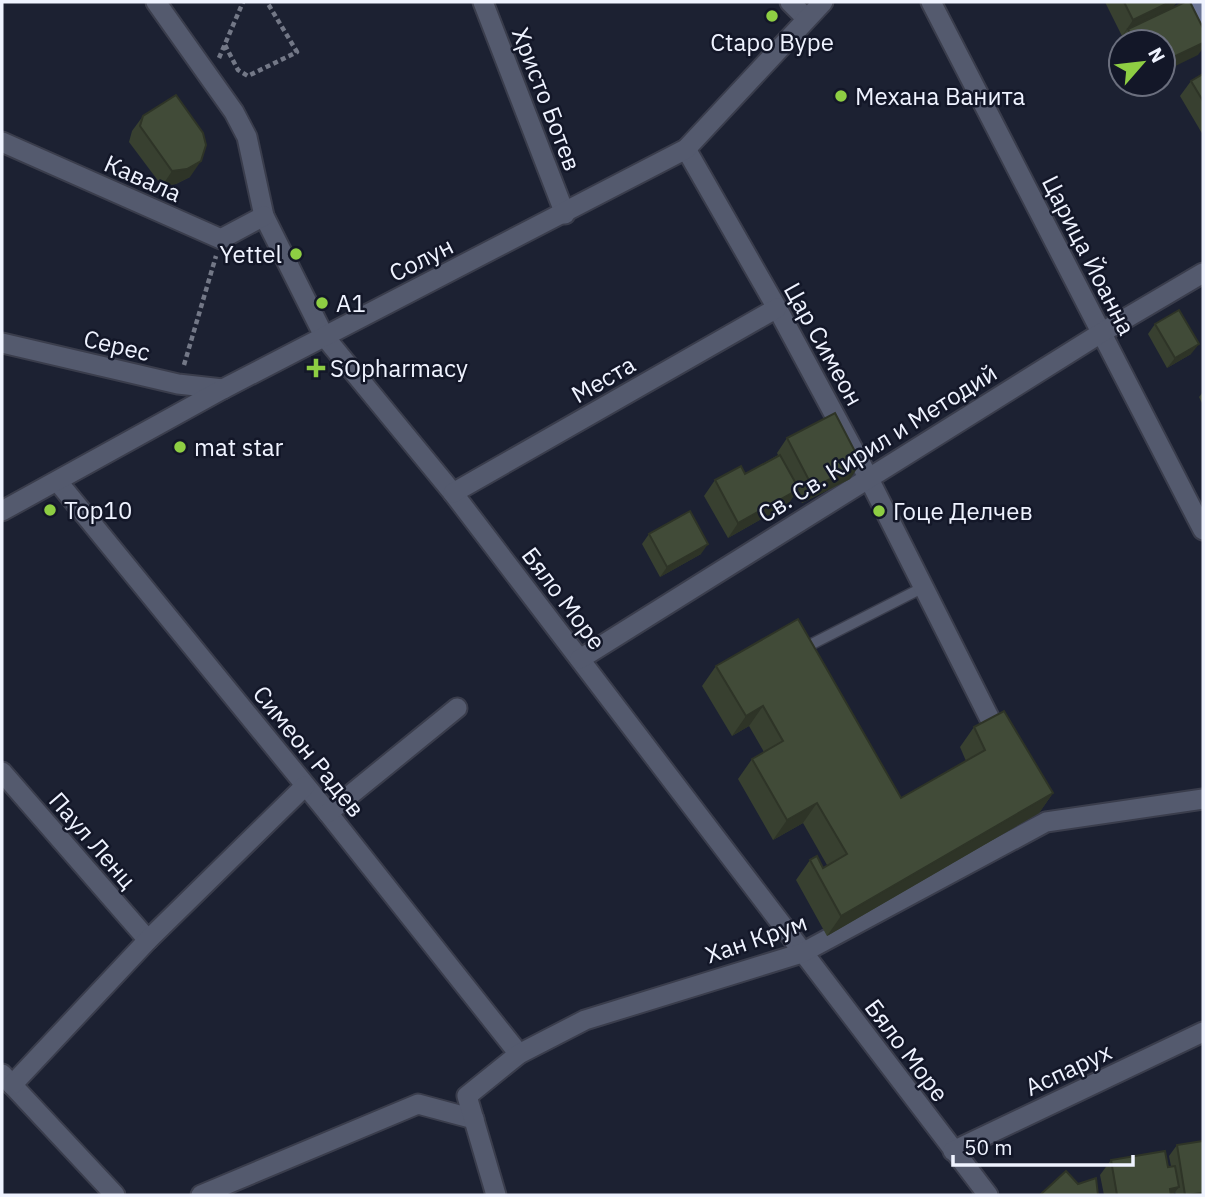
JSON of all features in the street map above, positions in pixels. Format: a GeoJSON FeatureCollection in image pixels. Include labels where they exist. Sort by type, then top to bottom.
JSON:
{"type":"FeatureCollection","features":[{"type":"Feature","properties":{"kind":"street","name":"Бяло Море"},"geometry":{"type":"LineString","coordinates":[[156,2],[234,112],[247,137],[264,216],[324,336],[453,493],[988,1195]]}},
{"type":"Feature","properties":{"kind":"street","name":"Христо Ботев"},"geometry":{"type":"LineString","coordinates":[[483,2],[565,214]]}},
{"type":"Feature","properties":{"kind":"street"},"geometry":{"type":"LineString","coordinates":[[790,2],[806,18]]}},
{"type":"Feature","properties":{"kind":"street","name":"Солун"},"geometry":{"type":"LineString","coordinates":[[2,511],[223,389],[565,214],[685,149],[822,2]]}},
{"type":"Feature","properties":{"kind":"street","name":"Царица Йоанна"},"geometry":{"type":"LineString","coordinates":[[931,2],[1203,530]]}},
{"type":"Feature","properties":{"kind":"street"},"geometry":{"type":"LineString","coordinates":[[1196,2],[1203,14]]}},
{"type":"Feature","properties":{"kind":"street","name":"Кавала"},"geometry":{"type":"LineString","coordinates":[[2,142],[221,239]]}},
{"type":"Feature","properties":{"kind":"street","name":"Цар Симеон"},"geometry":{"type":"LineString","coordinates":[[685,149],[777,308],[868,477],[1008,754]]}},
{"type":"Feature","properties":{"kind":"street"},"geometry":{"type":"LineString","coordinates":[[221,239],[264,216]]}},
{"type":"Feature","properties":{"kind":"street","name":"Св. Св. Кирил и Методий"},"geometry":{"type":"LineString","coordinates":[[580,659],[1101,332],[1203,274]]}},
{"type":"Feature","properties":{"kind":"street","name":"Места"},"geometry":{"type":"LineString","coordinates":[[453,493],[777,308]]}},
{"type":"Feature","properties":{"kind":"street","name":"Серес"},"geometry":{"type":"LineString","coordinates":[[2,343],[178,384],[223,389]]}},
{"type":"Feature","properties":{"kind":"street","name":"Симеон Радев"},"geometry":{"type":"LineString","coordinates":[[58,482],[328,813],[519,1054]]}},
{"type":"Feature","properties":{"kind":"street"},"geometry":{"type":"LineString","coordinates":[[328,813],[457,708]]}},
{"type":"Feature","properties":{"kind":"street","name":"Паул Ленц"},"geometry":{"type":"LineString","coordinates":[[2,772],[148,940]]}},
{"type":"Feature","properties":{"kind":"street"},"geometry":{"type":"LineString","coordinates":[[115,1195],[7,1079],[305,786]]}},
{"type":"Feature","properties":{"kind":"street","name":"Хан Крум"},"geometry":{"type":"LineString","coordinates":[[496,1195],[467,1096],[519,1054],[585,1020],[802,953],[1046,822],[1203,799]]}},
{"type":"Feature","properties":{"kind":"street","name":"Аспарух"},"geometry":{"type":"LineString","coordinates":[[953,1151],[1203,1032]]}},
{"type":"Feature","properties":{"kind":"street"},"geometry":{"type":"LineString","coordinates":[[201,1195],[418,1104],[474,1119]]}},
{"type":"Feature","properties":{"kind":"lane"},"geometry":{"type":"LineString","coordinates":[[812,658],[806,647],[922,588]]}},
{"type":"Feature","properties":{"kind":"path"},"geometry":{"type":"LineString","coordinates":[[210,78],[243,2]]}},
{"type":"Feature","properties":{"kind":"path"},"geometry":{"type":"LineString","coordinates":[[225,45],[239,70],[248,76],[297,52],[267,2]]}},
{"type":"Feature","properties":{"kind":"path"},"geometry":{"type":"LineString","coordinates":[[178,384],[221,239]]}},
{"type":"Feature","properties":{"kind":"building"},"geometry":{"type":"Polygon","coordinates":[[[1124,2],[1170,2],[1133,20],[1124,2]]]}},
{"type":"Feature","properties":{"kind":"building"},"geometry":{"type":"Polygon","coordinates":[[[1190,2],[1203,28],[1203,43],[1177,55],[1177,28],[1130,28],[1190,2]]]}},
{"type":"Feature","properties":{"kind":"building"},"geometry":{"type":"Polygon","coordinates":[[[1203,74],[1203,101],[1191,81],[1203,74]]]}},
{"type":"Feature","properties":{"kind":"building"},"geometry":{"type":"Polygon","coordinates":[[[176,95],[203,133],[206,145],[201,161],[187,169],[172,171],[140,126],[143,116],[176,95]]]}},
{"type":"Feature","properties":{"kind":"building"},"geometry":{"type":"Polygon","coordinates":[[[1179,310],[1199,344],[1175,358],[1155,324],[1179,310]]]}},
{"type":"Feature","properties":{"kind":"building"},"geometry":{"type":"Polygon","coordinates":[[[835,413],[861,463],[813,488],[787,438],[835,413]]]}},
{"type":"Feature","properties":{"kind":"building"},"geometry":{"type":"Polygon","coordinates":[[[780,455],[799,489],[738,523],[715,480],[741,466],[745,474],[780,455]]]}},
{"type":"Feature","properties":{"kind":"building"},"geometry":{"type":"Polygon","coordinates":[[[690,511],[708,544],[667,567],[649,534],[690,511]]]}},
{"type":"Feature","properties":{"kind":"building"},"geometry":{"type":"Polygon","coordinates":[[[798,619],[901,798],[985,750],[974,727],[1004,711],[1053,793],[841,916],[810,860],[817,856],[823,868],[847,854],[817,803],[787,820],[752,759],[783,741],[763,706],[746,716],[716,666],[798,619]]]}},
{"type":"Feature","properties":{"kind":"building"},"geometry":{"type":"Polygon","coordinates":[[[1203,1141],[1203,1193],[1185,1195],[1177,1145],[1203,1141]]]}},
{"type":"Feature","properties":{"kind":"building"},"geometry":{"type":"Polygon","coordinates":[[[1165,1151],[1168,1167],[1175,1166],[1179,1187],[1170,1189],[1171,1195],[1117,1195],[1111,1160],[1165,1151]]]}},
{"type":"Feature","properties":{"kind":"building"},"geometry":{"type":"Polygon","coordinates":[[[1066,1171],[1078,1184],[1096,1178],[1098,1195],[1040,1195],[1066,1171]]]}},
{"type":"Feature","properties":{"kind":"place","name":"Ctapo Bype"},"geometry":{"type":"Point","coordinates":[772,16]}},
{"type":"Feature","properties":{"kind":"place","name":"Механа Ванита"},"geometry":{"type":"Point","coordinates":[841,96]}},
{"type":"Feature","properties":{"kind":"place","name":"Yettel"},"geometry":{"type":"Point","coordinates":[296,254]}},
{"type":"Feature","properties":{"kind":"place","name":"A1"},"geometry":{"type":"Point","coordinates":[322,303]}},
{"type":"Feature","properties":{"kind":"place","name":"SOpharmacy"},"geometry":{"type":"Point","coordinates":[316,368]}},
{"type":"Feature","properties":{"kind":"place","name":"mat star"},"geometry":{"type":"Point","coordinates":[180,447]}},
{"type":"Feature","properties":{"kind":"place","name":"Top10"},"geometry":{"type":"Point","coordinates":[50,510]}},
{"type":"Feature","properties":{"kind":"place","name":"Гоце Делчев"},"geometry":{"type":"Point","coordinates":[879,511]}}]}
